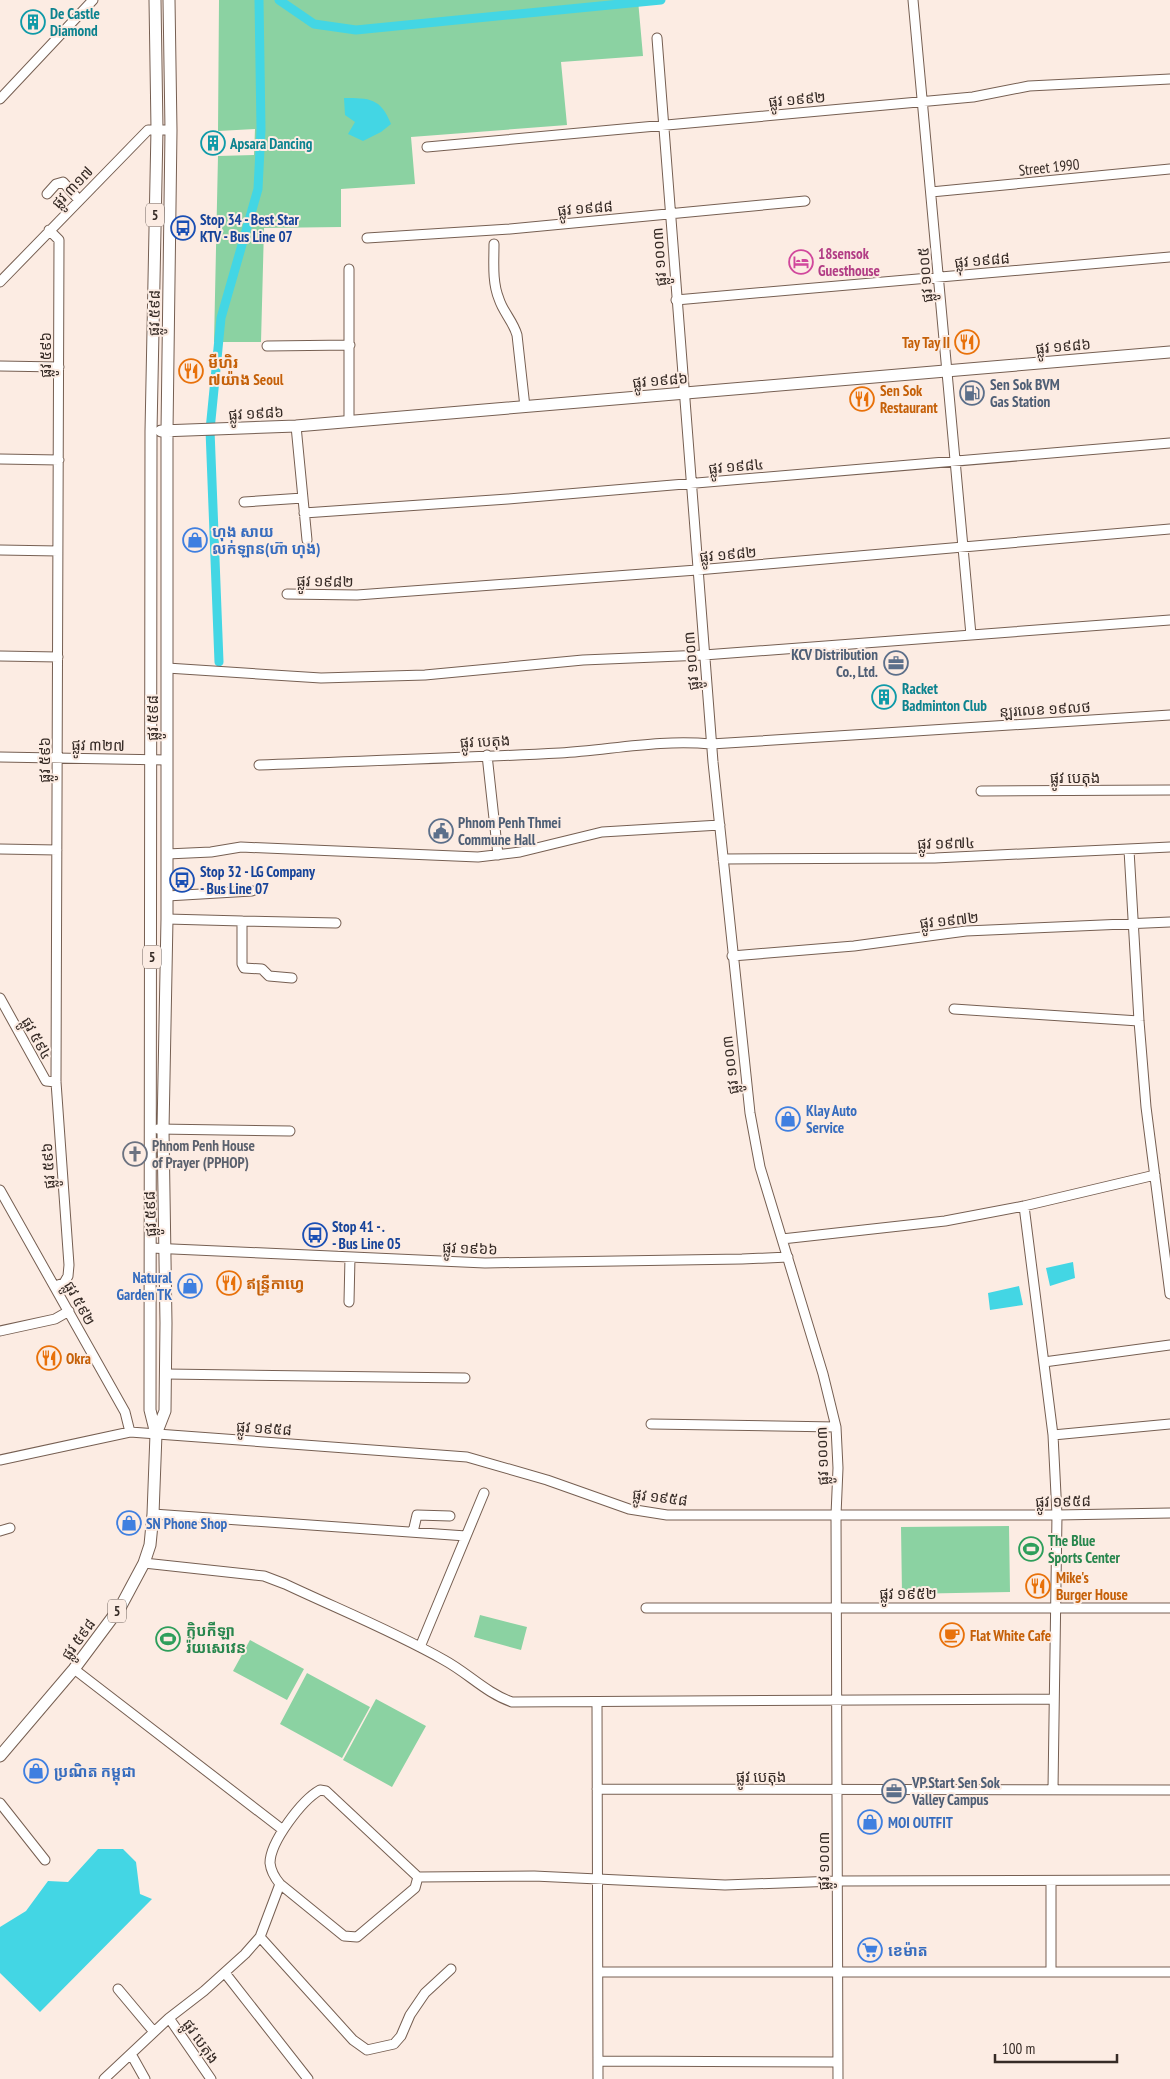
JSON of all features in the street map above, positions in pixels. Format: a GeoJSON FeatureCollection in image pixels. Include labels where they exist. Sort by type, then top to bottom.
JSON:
{"type":"FeatureCollection","features":[{"type":"Feature","properties":{"kind":"main road","name":"ផ្លូវ ៥៩៨"},"geometry":{"type":"LineString","coordinates":[[155,0],[157,129],[151,430],[152,759],[157,1129],[166,1248],[165,1411],[156,1434]]}},
{"type":"Feature","properties":{"kind":"main road","name":"ផ្លូវ ៥៩៨"},"geometry":{"type":"LineString","coordinates":[[0,1756],[74,1669],[121,1606],[144,1563],[150,1545],[153,1514],[156,1434],[150,1410],[151,1248],[167,919],[167,430],[171,130],[169,0]]}},
{"type":"Feature","properties":{"kind":"main road"},"geometry":{"type":"LineString","coordinates":[[153,340],[168,342]]}},
{"type":"Feature","properties":{"kind":"main road","name":"ផ្លូវ ១៩៨៦"},"geometry":{"type":"LineString","coordinates":[[151,430],[218,430],[349,422],[1170,352]]}},
{"type":"Feature","properties":{"kind":"street"},"geometry":{"type":"LineString","coordinates":[[0,99],[93,0]]}},
{"type":"Feature","properties":{"kind":"street","name":"ផ្លូវ ១០០៥"},"geometry":{"type":"LineString","coordinates":[[913,0],[971,635]]}},
{"type":"Feature","properties":{"kind":"street","name":"ផ្លូវ ១០០៣"},"geometry":{"type":"LineString","coordinates":[[657,38],[711,744],[750,1113],[760,1167],[823,1374],[836,1427],[838,1468],[836,1515],[838,2079]]}},
{"type":"Feature","properties":{"kind":"street","name":"ផ្លូវ ១៩៩២"},"geometry":{"type":"LineString","coordinates":[[427,147],[973,96],[1029,86],[1170,79]]}},
{"type":"Feature","properties":{"kind":"street"},"geometry":{"type":"LineString","coordinates":[[157,129],[171,130]]}},
{"type":"Feature","properties":{"kind":"street","name":"ផ្លូវ ៣១៧"},"geometry":{"type":"LineString","coordinates":[[0,282],[78,199],[148,130],[157,129]]}},
{"type":"Feature","properties":{"kind":"street","name":"Street 1990"},"geometry":{"type":"LineString","coordinates":[[931,192],[1170,169]]}},
{"type":"Feature","properties":{"kind":"street"},"geometry":{"type":"LineString","coordinates":[[47,194],[56,184],[63,182],[78,199]]}},
{"type":"Feature","properties":{"kind":"street","name":"ផ្លូវ ១៩៨៨"},"geometry":{"type":"LineString","coordinates":[[367,238],[510,229],[805,201]]}},
{"type":"Feature","properties":{"kind":"street","name":"ផ្លូវ ៥៩៦"},"geometry":{"type":"LineString","coordinates":[[49,230],[59,240],[56,1082],[69,1265],[68,1276],[64,1283],[55,1286]]}},
{"type":"Feature","properties":{"kind":"street"},"geometry":{"type":"LineString","coordinates":[[494,244],[495,286],[499,301],[515,329],[525,406]]}},
{"type":"Feature","properties":{"kind":"street","name":"ផ្លុវ ១៩៨៨"},"geometry":{"type":"LineString","coordinates":[[676,300],[1170,257]]}},
{"type":"Feature","properties":{"kind":"street"},"geometry":{"type":"LineString","coordinates":[[349,422],[350,269]]}},
{"type":"Feature","properties":{"kind":"street"},"geometry":{"type":"LineString","coordinates":[[268,346],[350,345]]}},
{"type":"Feature","properties":{"kind":"street"},"geometry":{"type":"LineString","coordinates":[[0,366],[59,367]]}},
{"type":"Feature","properties":{"kind":"street"},"geometry":{"type":"LineString","coordinates":[[296,426],[307,540]]}},
{"type":"Feature","properties":{"kind":"street","name":"ផ្លូវ ១៩៨៤"},"geometry":{"type":"LineString","coordinates":[[304,513],[1170,443]]}},
{"type":"Feature","properties":{"kind":"street"},"geometry":{"type":"LineString","coordinates":[[0,459],[58,460]]}},
{"type":"Feature","properties":{"kind":"street"},"geometry":{"type":"LineString","coordinates":[[244,502],[303,498]]}},
{"type":"Feature","properties":{"kind":"street","name":"ផ្លូវ ១៩៨២"},"geometry":{"type":"LineString","coordinates":[[287,594],[357,595],[697,570],[1170,529]]}},
{"type":"Feature","properties":{"kind":"street"},"geometry":{"type":"LineString","coordinates":[[0,550],[58,550]]}},
{"type":"Feature","properties":{"kind":"street"},"geometry":{"type":"LineString","coordinates":[[167,668],[321,678],[425,675],[583,660],[704,655],[1170,620]]}},
{"type":"Feature","properties":{"kind":"street"},"geometry":{"type":"LineString","coordinates":[[0,656],[58,657]]}},
{"type":"Feature","properties":{"kind":"street","name":"ន្ឡរលេខ ១៩លថ"},"geometry":{"type":"LineString","coordinates":[[711,744],[1170,715]]}},
{"type":"Feature","properties":{"kind":"street","name":"ផ្លូវ បេតុង"},"geometry":{"type":"LineString","coordinates":[[259,765],[577,752],[650,743],[688,742],[711,744]]}},
{"type":"Feature","properties":{"kind":"street"},"geometry":{"type":"LineString","coordinates":[[487,755],[498,855]]}},
{"type":"Feature","properties":{"kind":"street","name":"ផ្លូវ ៣២៧"},"geometry":{"type":"LineString","coordinates":[[0,757],[166,760]]}},
{"type":"Feature","properties":{"kind":"street","name":"ផ្លូវ បេតុង"},"geometry":{"type":"LineString","coordinates":[[980,792],[1170,790]]}},
{"type":"Feature","properties":{"kind":"street"},"geometry":{"type":"LineString","coordinates":[[166,854],[211,852],[241,847],[457,856],[498,855],[602,832],[720,825]]}},
{"type":"Feature","properties":{"kind":"street","name":"ផ្លូវ ១៩៧៤"},"geometry":{"type":"LineString","coordinates":[[723,859],[935,858],[1170,847]]}},
{"type":"Feature","properties":{"kind":"street"},"geometry":{"type":"LineString","coordinates":[[0,849],[57,850]]}},
{"type":"Feature","properties":{"kind":"street"},"geometry":{"type":"LineString","coordinates":[[1129,850],[1138,1021],[1170,1294]]}},
{"type":"Feature","properties":{"kind":"street"},"geometry":{"type":"LineString","coordinates":[[167,896],[252,891]]}},
{"type":"Feature","properties":{"kind":"street"},"geometry":{"type":"LineString","coordinates":[[167,919],[336,923]]}},
{"type":"Feature","properties":{"kind":"street"},"geometry":{"type":"LineString","coordinates":[[242,920],[242,964],[244,968],[262,969],[270,976],[292,978]]}},
{"type":"Feature","properties":{"kind":"street","name":"ផ្លូវ ១៩៧២"},"geometry":{"type":"LineString","coordinates":[[732,956],[854,946],[966,931],[1170,922]]}},
{"type":"Feature","properties":{"kind":"street","name":"ផ្លូវ ៥៩៤"},"geometry":{"type":"LineString","coordinates":[[0,998],[46,1081],[56,1082]]}},
{"type":"Feature","properties":{"kind":"street"},"geometry":{"type":"LineString","coordinates":[[954,1009],[1138,1021]]}},
{"type":"Feature","properties":{"kind":"street"},"geometry":{"type":"LineString","coordinates":[[157,1129],[290,1131]]}},
{"type":"Feature","properties":{"kind":"street"},"geometry":{"type":"LineString","coordinates":[[782,1239],[945,1221],[1024,1206],[1155,1175]]}},
{"type":"Feature","properties":{"kind":"street","name":"ផ្លូវ ៥៩២"},"geometry":{"type":"LineString","coordinates":[[0,1190],[125,1412],[130,1432]]}},
{"type":"Feature","properties":{"kind":"street"},"geometry":{"type":"LineString","coordinates":[[1024,1206],[1053,1435],[1056,1515],[1052,1789]]}},
{"type":"Feature","properties":{"kind":"street","name":"ផ្លូវ ១៩៦៦"},"geometry":{"type":"LineString","coordinates":[[151,1248],[485,1264],[788,1257]]}},
{"type":"Feature","properties":{"kind":"street"},"geometry":{"type":"LineString","coordinates":[[349,1302],[350,1257]]}},
{"type":"Feature","properties":{"kind":"street"},"geometry":{"type":"LineString","coordinates":[[0,1331],[55,1319],[69,1311]]}},
{"type":"Feature","properties":{"kind":"street"},"geometry":{"type":"LineString","coordinates":[[1044,1362],[1170,1345]]}},
{"type":"Feature","properties":{"kind":"street"},"geometry":{"type":"LineString","coordinates":[[166,1374],[465,1378]]}},
{"type":"Feature","properties":{"kind":"street"},"geometry":{"type":"LineString","coordinates":[[651,1424],[836,1427]]}},
{"type":"Feature","properties":{"kind":"street"},"geometry":{"type":"LineString","coordinates":[[1053,1435],[1170,1424]]}},
{"type":"Feature","properties":{"kind":"street","name":"ផ្លូវ ១៩៥៨"},"geometry":{"type":"LineString","coordinates":[[0,1460],[130,1432],[466,1457],[547,1480],[629,1509],[651,1513],[1056,1515],[1170,1512]]}},
{"type":"Feature","properties":{"kind":"street"},"geometry":{"type":"LineString","coordinates":[[420,1647],[484,1493]]}},
{"type":"Feature","properties":{"kind":"street"},"geometry":{"type":"LineString","coordinates":[[153,1514],[466,1536]]}},
{"type":"Feature","properties":{"kind":"street"},"geometry":{"type":"LineString","coordinates":[[413,1532],[418,1516],[450,1516]]}},
{"type":"Feature","properties":{"kind":"street"},"geometry":{"type":"LineString","coordinates":[[0,1531],[10,1528]]}},
{"type":"Feature","properties":{"kind":"street"},"geometry":{"type":"LineString","coordinates":[[144,1563],[264,1576],[420,1647],[446,1661],[496,1697],[512,1702],[1052,1699]]}},
{"type":"Feature","properties":{"kind":"street","name":"ផ្លូវ ១៩៥២"},"geometry":{"type":"LineString","coordinates":[[646,1608],[1170,1608]]}},
{"type":"Feature","properties":{"kind":"street"},"geometry":{"type":"LineString","coordinates":[[74,1669],[283,1830]]}},
{"type":"Feature","properties":{"kind":"street"},"geometry":{"type":"LineString","coordinates":[[597,1703],[598,2079]]}},
{"type":"Feature","properties":{"kind":"street","name":"ផ្លូវ បេតុង"},"geometry":{"type":"LineString","coordinates":[[597,1788],[1170,1790]]}},
{"type":"Feature","properties":{"kind":"street"},"geometry":{"type":"LineString","coordinates":[[418,1877],[415,1888],[357,1937],[351,1938],[344,1936],[280,1884],[272,1873],[270,1862],[283,1830],[313,1794],[320,1790],[326,1791],[418,1877],[582,1877],[598,1880],[725,1885],[837,1881],[1170,1880]]}},
{"type":"Feature","properties":{"kind":"street"},"geometry":{"type":"LineString","coordinates":[[0,1803],[46,1860]]}},
{"type":"Feature","properties":{"kind":"street"},"geometry":{"type":"LineString","coordinates":[[1051,1881],[1052,1972]]}},
{"type":"Feature","properties":{"kind":"street"},"geometry":{"type":"LineString","coordinates":[[104,2079],[114,2075],[131,2054],[154,2032],[225,1973],[260,1937],[280,1884]]}},
{"type":"Feature","properties":{"kind":"street"},"geometry":{"type":"LineString","coordinates":[[260,1937],[352,2040],[367,2050],[394,2044],[401,2036],[410,2015],[424,1993],[452,1969]]}},
{"type":"Feature","properties":{"kind":"street"},"geometry":{"type":"LineString","coordinates":[[598,1972],[837,1970],[1170,1972]]}},
{"type":"Feature","properties":{"kind":"street"},"geometry":{"type":"LineString","coordinates":[[225,1973],[308,2079]]}},
{"type":"Feature","properties":{"kind":"street"},"geometry":{"type":"LineString","coordinates":[[118,1990],[154,2032]]}},
{"type":"Feature","properties":{"kind":"street","name":"ផ្លូវ បេតុង"},"geometry":{"type":"LineString","coordinates":[[169,2018],[211,2079]]}},
{"type":"Feature","properties":{"kind":"street"},"geometry":{"type":"LineString","coordinates":[[131,2054],[145,2079]]}},
{"type":"Feature","properties":{"kind":"street"},"geometry":{"type":"LineString","coordinates":[[598,2061],[838,2062]]}},
{"type":"Feature","properties":{"kind":"green space"},"geometry":{"type":"Polygon","coordinates":[[[219,0],[638,0],[643,56],[561,62],[567,125],[411,137],[415,184],[341,189],[341,227],[264,228],[261,342],[214,342],[218,156],[254,155],[255,129],[218,131],[219,0]]]}},
{"type":"Feature","properties":{"kind":"green space"},"geometry":{"type":"Polygon","coordinates":[[[1009,1526],[1010,1592],[902,1594],[901,1527],[1009,1526]]]}},
{"type":"Feature","properties":{"kind":"green space"},"geometry":{"type":"Polygon","coordinates":[[[480,1615],[527,1627],[521,1650],[474,1637],[480,1615]]]}},
{"type":"Feature","properties":{"kind":"green space"},"geometry":{"type":"Polygon","coordinates":[[[250,1640],[304,1669],[287,1700],[233,1671],[250,1640]]]}},
{"type":"Feature","properties":{"kind":"green space"},"geometry":{"type":"Polygon","coordinates":[[[307,1673],[370,1707],[342,1758],[280,1724],[307,1673]]]}},
{"type":"Feature","properties":{"kind":"green space"},"geometry":{"type":"Polygon","coordinates":[[[376,1699],[426,1726],[392,1787],[343,1760],[376,1699]]]}},
{"type":"Feature","properties":{"kind":"water"},"geometry":{"type":"Polygon","coordinates":[[[344,98],[360,98],[373,101],[383,109],[391,124],[381,132],[363,141],[348,134],[355,122],[345,115],[344,98]]]}},
{"type":"Feature","properties":{"kind":"water"},"geometry":{"type":"Polygon","coordinates":[[[1073,1262],[1075,1278],[1050,1286],[1046,1268],[1073,1262]]]}},
{"type":"Feature","properties":{"kind":"water"},"geometry":{"type":"Polygon","coordinates":[[[1019,1286],[1023,1305],[990,1310],[988,1293],[1019,1286]]]}},
{"type":"Feature","properties":{"kind":"water"},"geometry":{"type":"Polygon","coordinates":[[[98,1849],[123,1849],[136,1862],[140,1894],[152,1899],[40,2012],[0,1973],[0,1927],[26,1911],[48,1881],[68,1882],[98,1849]]]}},
{"type":"Feature","properties":{"kind":"waterway"},"geometry":{"type":"LineString","coordinates":[[219,662],[210,430],[221,318],[258,189],[261,129],[259,0]]}},
{"type":"Feature","properties":{"kind":"waterway"},"geometry":{"type":"LineString","coordinates":[[279,0],[314,24],[356,30],[661,0]]}},
{"type":"Feature","properties":{"kind":"place","name":"De Castle Diamond"},"geometry":{"type":"Point","coordinates":[33,22]}},
{"type":"Feature","properties":{"kind":"place","name":"Apsara Dancing"},"geometry":{"type":"Point","coordinates":[213,143]}},
{"type":"Feature","properties":{"kind":"place","name":"Stop 34 - Best Star KTV - Bus Line 07"},"geometry":{"type":"Point","coordinates":[183,228]}},
{"type":"Feature","properties":{"kind":"place","name":"18sensok Guesthouse"},"geometry":{"type":"Point","coordinates":[801,262]}},
{"type":"Feature","properties":{"kind":"place","name":"Tay Tay II"},"geometry":{"type":"Point","coordinates":[967,342]}},
{"type":"Feature","properties":{"kind":"place","name":"មីហិរ ៧យ៉ាង Seoul"},"geometry":{"type":"Point","coordinates":[191,371]}},
{"type":"Feature","properties":{"kind":"place","name":"Sen Sok BVM Gas Station"},"geometry":{"type":"Point","coordinates":[972,393]}},
{"type":"Feature","properties":{"kind":"place","name":"Sen Sok Restaurant"},"geometry":{"type":"Point","coordinates":[862,399]}},
{"type":"Feature","properties":{"kind":"place","name":"ហុង សាយ លក់ឡាន(ហ៊ា ហុង)"},"geometry":{"type":"Point","coordinates":[195,540]}},
{"type":"Feature","properties":{"kind":"place","name":"KCV Distribution Co., Ltd."},"geometry":{"type":"Point","coordinates":[896,663]}},
{"type":"Feature","properties":{"kind":"place","name":"Racket Badminton Club"},"geometry":{"type":"Point","coordinates":[884,697]}},
{"type":"Feature","properties":{"kind":"place","name":"Phnom Penh Thmei Commune Hall"},"geometry":{"type":"Point","coordinates":[441,831]}},
{"type":"Feature","properties":{"kind":"place","name":"Stop 32 - LG Company - Bus Line 07"},"geometry":{"type":"Point","coordinates":[182,880]}},
{"type":"Feature","properties":{"kind":"place","name":"Klay Auto Service"},"geometry":{"type":"Point","coordinates":[788,1119]}},
{"type":"Feature","properties":{"kind":"place","name":"Phnom Penh House of Prayer (PPHOP)"},"geometry":{"type":"Point","coordinates":[135,1154]}},
{"type":"Feature","properties":{"kind":"place","name":"Stop 41 - . - Bus Line 05"},"geometry":{"type":"Point","coordinates":[315,1235]}},
{"type":"Feature","properties":{"kind":"place","name":"ឥន្ទ្រីកាហ្វេ"},"geometry":{"type":"Point","coordinates":[229,1283]}},
{"type":"Feature","properties":{"kind":"place","name":"Natural Garden TK"},"geometry":{"type":"Point","coordinates":[190,1286]}},
{"type":"Feature","properties":{"kind":"place","name":"Okra"},"geometry":{"type":"Point","coordinates":[49,1358]}},
{"type":"Feature","properties":{"kind":"place","name":"SN Phone Shop"},"geometry":{"type":"Point","coordinates":[129,1523]}},
{"type":"Feature","properties":{"kind":"place","name":"The Blue Sports Center"},"geometry":{"type":"Point","coordinates":[1031,1549]}},
{"type":"Feature","properties":{"kind":"place","name":"Mike's Burger House"},"geometry":{"type":"Point","coordinates":[1038,1586]}},
{"type":"Feature","properties":{"kind":"place","name":"Flat White Cafe"},"geometry":{"type":"Point","coordinates":[952,1635]}},
{"type":"Feature","properties":{"kind":"place","name":"ក្លិបកីឡា រ៉យសេវេន"},"geometry":{"type":"Point","coordinates":[168,1639]}},
{"type":"Feature","properties":{"kind":"place","name":"ប្រណិត កម្ពុជា"},"geometry":{"type":"Point","coordinates":[36,1771]}},
{"type":"Feature","properties":{"kind":"place","name":"VP.Start Sen Sok Valley Campus"},"geometry":{"type":"Point","coordinates":[894,1791]}},
{"type":"Feature","properties":{"kind":"place","name":"MOI OUTFIT"},"geometry":{"type":"Point","coordinates":[870,1822]}},
{"type":"Feature","properties":{"kind":"place","name":"ខេម៉ាត"},"geometry":{"type":"Point","coordinates":[870,1950]}}]}
